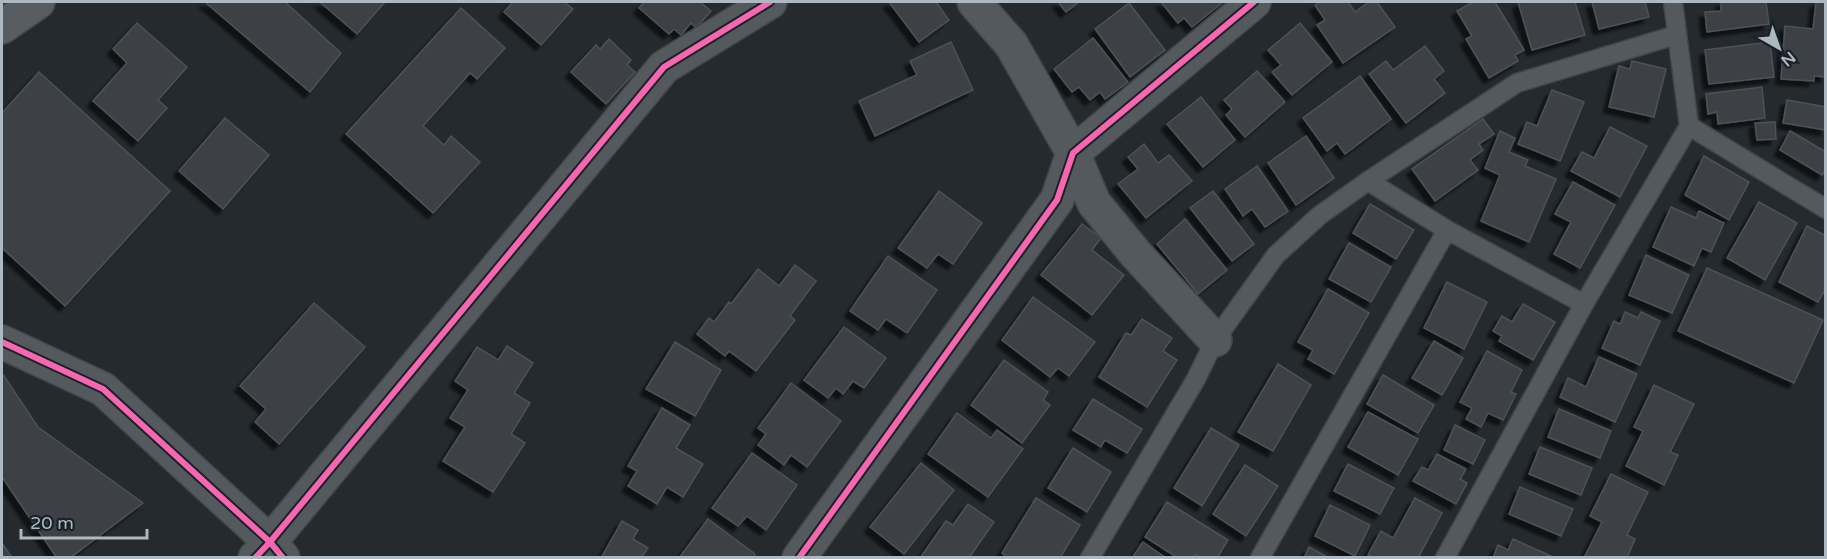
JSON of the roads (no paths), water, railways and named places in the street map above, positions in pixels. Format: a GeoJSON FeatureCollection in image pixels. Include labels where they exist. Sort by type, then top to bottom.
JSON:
{"type":"FeatureCollection","features":[{"type":"Feature","properties":{"kind":"main road"},"geometry":{"type":"LineString","coordinates":[[2,27],[38,2]]}},
{"type":"Feature","properties":{"kind":"street"},"geometry":{"type":"LineString","coordinates":[[2,342],[103,389],[270,552],[664,67],[770,2]]}},
{"type":"Feature","properties":{"kind":"street"},"geometry":{"type":"LineString","coordinates":[[975,2],[1011,44],[1073,153],[1094,203],[1135,253],[1215,340]]}},
{"type":"Feature","properties":{"kind":"street"},"geometry":{"type":"LineString","coordinates":[[799,558],[1057,200],[1073,153],[1254,2]]}},
{"type":"Feature","properties":{"kind":"lane"},"geometry":{"type":"LineString","coordinates":[[1444,558],[1584,304],[1689,126],[1673,2]]}},
{"type":"Feature","properties":{"kind":"lane"},"geometry":{"type":"LineString","coordinates":[[1089,558],[1196,379],[1215,340],[1276,255],[1320,215],[1517,83],[1676,35]]}},
{"type":"Feature","properties":{"kind":"lane"},"geometry":{"type":"LineString","coordinates":[[1689,126],[1826,209]]}},
{"type":"Feature","properties":{"kind":"lane"},"geometry":{"type":"LineString","coordinates":[[1368,181],[1447,230],[1584,304]]}},
{"type":"Feature","properties":{"kind":"lane"},"geometry":{"type":"LineString","coordinates":[[1260,558],[1447,230]]}}]}
